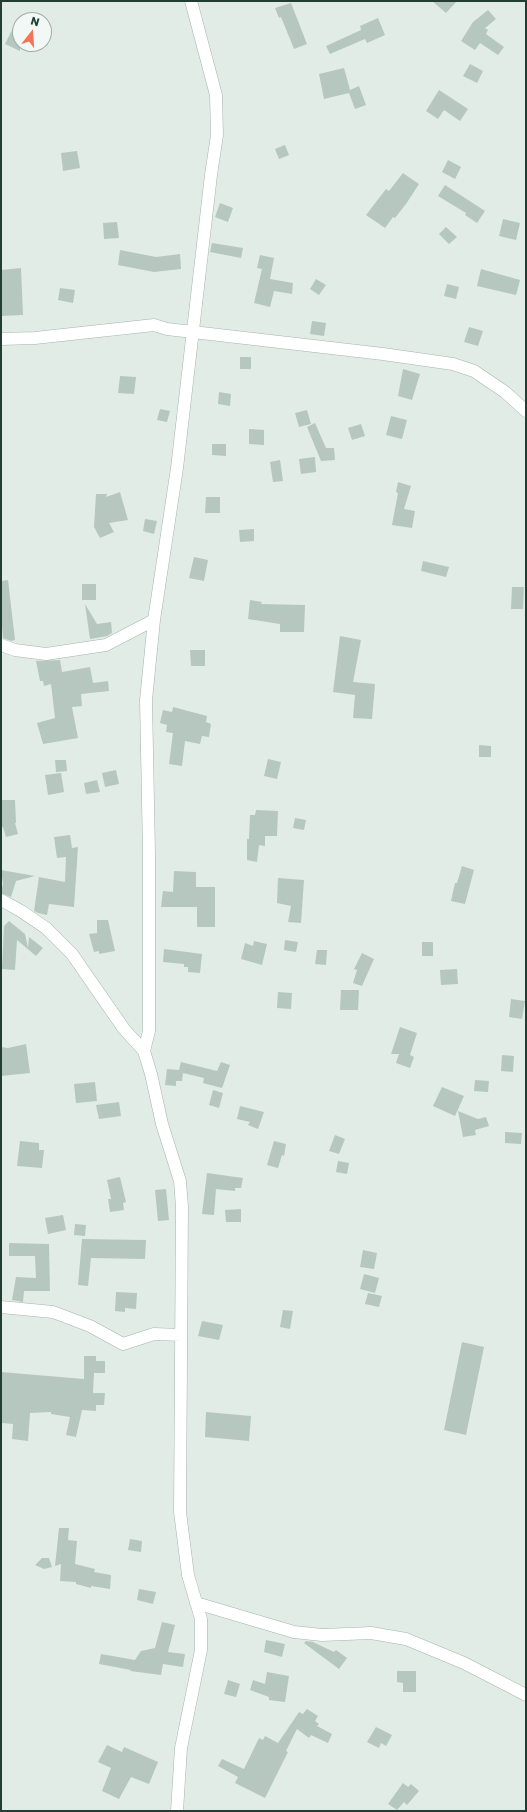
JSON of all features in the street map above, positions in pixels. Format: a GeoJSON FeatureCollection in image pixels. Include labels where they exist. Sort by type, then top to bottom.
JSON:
{"type":"FeatureCollection","features":[{"type":"Feature","properties":{"kind":"street"},"geometry":{"type":"LineString","coordinates":[[144,1051],[148,1031],[149,853],[146,700],[154,620],[177,468],[217,135],[216,95],[191,1]]}},
{"type":"Feature","properties":{"kind":"street"},"geometry":{"type":"LineString","coordinates":[[1,339],[35,338],[154,325],[167,329],[453,364],[474,371],[505,392],[526,411]]}},
{"type":"Feature","properties":{"kind":"street"},"geometry":{"type":"LineString","coordinates":[[1,645],[15,650],[46,654],[106,645],[154,620]]}},
{"type":"Feature","properties":{"kind":"street"},"geometry":{"type":"LineString","coordinates":[[1,900],[21,911],[46,928],[72,954],[124,1029],[144,1051],[151,1074],[162,1124],[180,1181],[182,1207],[180,1512],[188,1576],[201,1619],[201,1650],[181,1748],[177,1811]]}},
{"type":"Feature","properties":{"kind":"street"},"geometry":{"type":"LineString","coordinates":[[1,1308],[53,1312],[90,1326],[123,1344],[154,1334],[181,1335]]}},
{"type":"Feature","properties":{"kind":"street"},"geometry":{"type":"LineString","coordinates":[[196,1603],[294,1632],[322,1635],[371,1633],[406,1639],[464,1663],[526,1695]]}},
{"type":"Feature","properties":{"kind":"building"},"geometry":{"type":"Polygon","coordinates":[[[432,1],[457,1],[446,13],[432,1]]]}},
{"type":"Feature","properties":{"kind":"building"},"geometry":{"type":"Polygon","coordinates":[[[291,3],[307,44],[294,49],[281,17],[279,18],[275,8],[291,3]]]}},
{"type":"Feature","properties":{"kind":"building"},"geometry":{"type":"Polygon","coordinates":[[[488,10],[496,19],[485,28],[488,30],[486,34],[504,47],[498,55],[480,43],[475,50],[461,41],[473,22],[488,10]]]}},
{"type":"Feature","properties":{"kind":"building"},"geometry":{"type":"Polygon","coordinates":[[[378,18],[385,35],[367,43],[365,39],[330,54],[326,46],[361,30],[360,26],[378,18]]]}},
{"type":"Feature","properties":{"kind":"building"},"geometry":{"type":"Polygon","coordinates":[[[12,30],[12,47],[5,44],[12,30]]]}},
{"type":"Feature","properties":{"kind":"building"},"geometry":{"type":"Polygon","coordinates":[[[470,64],[483,71],[477,83],[463,76],[470,64]]]}},
{"type":"Feature","properties":{"kind":"building"},"geometry":{"type":"Polygon","coordinates":[[[344,68],[350,90],[359,86],[366,105],[355,109],[349,93],[324,99],[319,74],[344,68]]]}},
{"type":"Feature","properties":{"kind":"building"},"geometry":{"type":"Polygon","coordinates":[[[439,90],[468,109],[460,121],[444,110],[438,119],[426,111],[439,90]]]}},
{"type":"Feature","properties":{"kind":"building"},"geometry":{"type":"Polygon","coordinates":[[[285,145],[289,155],[279,159],[275,149],[285,145]]]}},
{"type":"Feature","properties":{"kind":"building"},"geometry":{"type":"Polygon","coordinates":[[[77,151],[80,168],[63,171],[61,153],[77,151]]]}},
{"type":"Feature","properties":{"kind":"building"},"geometry":{"type":"Polygon","coordinates":[[[448,160],[461,167],[455,179],[442,172],[448,160]]]}},
{"type":"Feature","properties":{"kind":"building"},"geometry":{"type":"Polygon","coordinates":[[[403,173],[419,184],[406,204],[395,218],[393,217],[385,228],[366,215],[386,189],[389,191],[403,173]]]}},
{"type":"Feature","properties":{"kind":"building"},"geometry":{"type":"Polygon","coordinates":[[[445,185],[485,211],[477,223],[465,215],[466,213],[438,196],[445,185]]]}},
{"type":"Feature","properties":{"kind":"building"},"geometry":{"type":"Polygon","coordinates":[[[220,203],[233,208],[228,222],[215,217],[220,203]]]}},
{"type":"Feature","properties":{"kind":"building"},"geometry":{"type":"Polygon","coordinates":[[[503,219],[520,223],[516,240],[499,236],[503,219]]]}},
{"type":"Feature","properties":{"kind":"building"},"geometry":{"type":"Polygon","coordinates":[[[117,222],[119,238],[104,239],[103,223],[117,222]]]}},
{"type":"Feature","properties":{"kind":"building"},"geometry":{"type":"Polygon","coordinates":[[[446,227],[457,237],[449,244],[439,234],[446,227]]]}},
{"type":"Feature","properties":{"kind":"building"},"geometry":{"type":"Polygon","coordinates":[[[212,243],[243,248],[241,258],[210,252],[212,243]]]}},
{"type":"Feature","properties":{"kind":"building"},"geometry":{"type":"Polygon","coordinates":[[[120,250],[156,257],[180,254],[181,269],[154,272],[118,265],[120,250]]]}},
{"type":"Feature","properties":{"kind":"building"},"geometry":{"type":"Polygon","coordinates":[[[260,255],[274,258],[270,279],[293,283],[292,294],[274,291],[270,307],[254,303],[262,269],[257,268],[260,255]]]}},
{"type":"Feature","properties":{"kind":"building"},"geometry":{"type":"Polygon","coordinates":[[[21,268],[23,315],[1,316],[1,270],[21,268]]]}},
{"type":"Feature","properties":{"kind":"building"},"geometry":{"type":"Polygon","coordinates":[[[481,269],[520,280],[516,295],[477,286],[481,269]]]}},
{"type":"Feature","properties":{"kind":"building"},"geometry":{"type":"Polygon","coordinates":[[[316,279],[326,285],[319,295],[310,289],[316,279]]]}},
{"type":"Feature","properties":{"kind":"building"},"geometry":{"type":"Polygon","coordinates":[[[447,284],[459,287],[456,299],[444,296],[447,284]]]}},
{"type":"Feature","properties":{"kind":"building"},"geometry":{"type":"Polygon","coordinates":[[[60,288],[75,290],[73,303],[58,300],[60,288]]]}},
{"type":"Feature","properties":{"kind":"building"},"geometry":{"type":"Polygon","coordinates":[[[312,321],[326,323],[324,336],[310,334],[312,321]]]}},
{"type":"Feature","properties":{"kind":"building"},"geometry":{"type":"Polygon","coordinates":[[[469,327],[483,331],[478,346],[464,342],[469,327]]]}},
{"type":"Feature","properties":{"kind":"building"},"geometry":{"type":"Polygon","coordinates":[[[240,357],[251,357],[251,369],[240,369],[240,357]]]}},
{"type":"Feature","properties":{"kind":"building"},"geometry":{"type":"Polygon","coordinates":[[[403,369],[420,374],[412,400],[398,396],[403,369]]]}},
{"type":"Feature","properties":{"kind":"building"},"geometry":{"type":"Polygon","coordinates":[[[120,376],[136,377],[134,394],[118,393],[120,376]]]}},
{"type":"Feature","properties":{"kind":"building"},"geometry":{"type":"Polygon","coordinates":[[[219,392],[231,394],[230,406],[218,404],[219,392]]]}},
{"type":"Feature","properties":{"kind":"building"},"geometry":{"type":"Polygon","coordinates":[[[160,409],[170,411],[167,422],[157,420],[160,409]]]}},
{"type":"Feature","properties":{"kind":"building"},"geometry":{"type":"Polygon","coordinates":[[[307,410],[311,424],[299,427],[295,413],[307,410]]]}},
{"type":"Feature","properties":{"kind":"building"},"geometry":{"type":"Polygon","coordinates":[[[391,416],[407,420],[402,439],[386,435],[391,416]]]}},
{"type":"Feature","properties":{"kind":"building"},"geometry":{"type":"Polygon","coordinates":[[[315,423],[326,448],[334,448],[335,460],[321,461],[307,427],[315,423]]]}},
{"type":"Feature","properties":{"kind":"building"},"geometry":{"type":"Polygon","coordinates":[[[361,424],[365,436],[352,440],[348,428],[361,424]]]}},
{"type":"Feature","properties":{"kind":"building"},"geometry":{"type":"Polygon","coordinates":[[[249,429],[264,430],[264,445],[249,444],[249,429]]]}},
{"type":"Feature","properties":{"kind":"building"},"geometry":{"type":"Polygon","coordinates":[[[212,444],[226,444],[226,456],[212,455],[212,444]]]}},
{"type":"Feature","properties":{"kind":"building"},"geometry":{"type":"Polygon","coordinates":[[[315,457],[316,472],[301,474],[299,459],[315,457]]]}},
{"type":"Feature","properties":{"kind":"building"},"geometry":{"type":"Polygon","coordinates":[[[280,460],[283,481],[273,482],[270,462],[280,460]]]}},
{"type":"Feature","properties":{"kind":"building"},"geometry":{"type":"Polygon","coordinates":[[[398,482],[411,486],[404,509],[415,511],[412,528],[392,525],[398,493],[396,492],[398,482]]]}},
{"type":"Feature","properties":{"kind":"building"},"geometry":{"type":"Polygon","coordinates":[[[120,492],[128,520],[109,523],[114,532],[100,538],[94,527],[96,494],[107,494],[106,497],[120,492]]]}},
{"type":"Feature","properties":{"kind":"building"},"geometry":{"type":"Polygon","coordinates":[[[206,497],[220,497],[220,513],[205,513],[206,497]]]}},
{"type":"Feature","properties":{"kind":"building"},"geometry":{"type":"Polygon","coordinates":[[[145,519],[157,521],[154,534],[143,531],[145,519]]]}},
{"type":"Feature","properties":{"kind":"building"},"geometry":{"type":"Polygon","coordinates":[[[254,529],[254,541],[240,542],[239,530],[254,529]]]}},
{"type":"Feature","properties":{"kind":"building"},"geometry":{"type":"Polygon","coordinates":[[[194,557],[208,560],[204,581],[189,578],[194,557]]]}},
{"type":"Feature","properties":{"kind":"building"},"geometry":{"type":"Polygon","coordinates":[[[423,561],[449,567],[446,577],[421,571],[423,561]]]}},
{"type":"Feature","properties":{"kind":"building"},"geometry":{"type":"Polygon","coordinates":[[[8,580],[15,640],[11,641],[3,638],[1,617],[1,581],[8,580]]]}},
{"type":"Feature","properties":{"kind":"building"},"geometry":{"type":"Polygon","coordinates":[[[82,584],[96,584],[96,600],[82,600],[82,584]]]}},
{"type":"Feature","properties":{"kind":"building"},"geometry":{"type":"Polygon","coordinates":[[[512,587],[524,587],[523,609],[511,609],[512,587]]]}},
{"type":"Feature","properties":{"kind":"building"},"geometry":{"type":"Polygon","coordinates":[[[250,600],[262,602],[261,604],[305,605],[304,632],[280,632],[280,624],[248,619],[250,600]]]}},
{"type":"Feature","properties":{"kind":"building"},"geometry":{"type":"Polygon","coordinates":[[[85,604],[97,624],[111,622],[112,633],[107,636],[90,639],[85,604]]]}},
{"type":"Feature","properties":{"kind":"building"},"geometry":{"type":"Polygon","coordinates":[[[340,636],[361,640],[353,682],[375,684],[372,719],[353,718],[355,695],[333,692],[340,636]]]}},
{"type":"Feature","properties":{"kind":"building"},"geometry":{"type":"Polygon","coordinates":[[[190,650],[205,650],[205,666],[191,666],[190,650]]]}},
{"type":"Feature","properties":{"kind":"building"},"geometry":{"type":"Polygon","coordinates":[[[60,660],[62,672],[90,667],[93,683],[108,681],[109,691],[81,694],[82,706],[72,707],[78,738],[43,744],[37,723],[55,718],[51,684],[44,686],[43,681],[40,681],[36,661],[60,660]]]}},
{"type":"Feature","properties":{"kind":"building"},"geometry":{"type":"Polygon","coordinates":[[[173,707],[207,716],[206,722],[211,724],[209,737],[202,736],[200,744],[185,741],[182,766],[169,764],[173,733],[166,732],[167,725],[160,723],[163,710],[172,712],[173,707]]]}},
{"type":"Feature","properties":{"kind":"building"},"geometry":{"type":"Polygon","coordinates":[[[479,745],[491,746],[491,757],[479,757],[479,745]]]}},
{"type":"Feature","properties":{"kind":"building"},"geometry":{"type":"Polygon","coordinates":[[[268,759],[281,762],[277,779],[264,776],[268,759]]]}},
{"type":"Feature","properties":{"kind":"building"},"geometry":{"type":"Polygon","coordinates":[[[55,760],[66,760],[67,771],[56,772],[55,760]]]}},
{"type":"Feature","properties":{"kind":"building"},"geometry":{"type":"Polygon","coordinates":[[[116,770],[119,784],[105,787],[102,773],[116,770]]]}},
{"type":"Feature","properties":{"kind":"building"},"geometry":{"type":"Polygon","coordinates":[[[61,773],[64,792],[48,795],[45,775],[61,773]]]}},
{"type":"Feature","properties":{"kind":"building"},"geometry":{"type":"Polygon","coordinates":[[[97,780],[100,792],[86,794],[84,783],[97,780]]]}},
{"type":"Feature","properties":{"kind":"building"},"geometry":{"type":"Polygon","coordinates":[[[1,800],[15,800],[15,823],[18,834],[6,837],[3,827],[1,827],[1,800]]]}},
{"type":"Feature","properties":{"kind":"building"},"geometry":{"type":"Polygon","coordinates":[[[256,810],[278,811],[277,836],[265,836],[265,846],[259,845],[257,862],[247,860],[247,839],[249,839],[250,815],[255,815],[256,810]]]}},
{"type":"Feature","properties":{"kind":"building"},"geometry":{"type":"Polygon","coordinates":[[[295,818],[306,820],[304,830],[293,828],[295,818]]]}},
{"type":"Feature","properties":{"kind":"building"},"geometry":{"type":"Polygon","coordinates":[[[70,835],[72,848],[78,847],[74,907],[49,904],[47,915],[38,913],[34,911],[39,877],[65,882],[66,857],[57,858],[54,837],[70,835]]]}},
{"type":"Feature","properties":{"kind":"building"},"geometry":{"type":"Polygon","coordinates":[[[462,866],[474,870],[465,904],[451,901],[455,883],[457,883],[462,866]]]}},
{"type":"Feature","properties":{"kind":"building"},"geometry":{"type":"Polygon","coordinates":[[[1,870],[35,876],[16,881],[11,897],[1,893],[3,884],[1,870]]]}},
{"type":"Feature","properties":{"kind":"building"},"geometry":{"type":"Polygon","coordinates":[[[174,871],[196,872],[196,887],[215,887],[215,927],[197,927],[197,907],[161,907],[163,891],[173,892],[174,871]]]}},
{"type":"Feature","properties":{"kind":"building"},"geometry":{"type":"Polygon","coordinates":[[[278,878],[304,880],[301,923],[288,922],[291,906],[277,903],[278,878]]]}},
{"type":"Feature","properties":{"kind":"building"},"geometry":{"type":"Polygon","coordinates":[[[97,920],[108,920],[115,951],[99,954],[99,951],[94,952],[89,934],[97,933],[97,920]]]}},
{"type":"Feature","properties":{"kind":"building"},"geometry":{"type":"Polygon","coordinates":[[[9,921],[25,934],[28,948],[29,937],[43,948],[36,956],[17,940],[15,970],[2,969],[4,926],[9,921]]]}},
{"type":"Feature","properties":{"kind":"building"},"geometry":{"type":"Polygon","coordinates":[[[285,940],[298,942],[296,952],[284,950],[285,940]]]}},
{"type":"Feature","properties":{"kind":"building"},"geometry":{"type":"Polygon","coordinates":[[[254,941],[267,944],[262,965],[241,959],[245,943],[253,946],[254,941]]]}},
{"type":"Feature","properties":{"kind":"building"},"geometry":{"type":"Polygon","coordinates":[[[422,942],[433,942],[433,956],[422,956],[422,942]]]}},
{"type":"Feature","properties":{"kind":"building"},"geometry":{"type":"Polygon","coordinates":[[[164,949],[202,954],[200,973],[188,972],[188,967],[184,967],[184,964],[163,962],[164,949]]]}},
{"type":"Feature","properties":{"kind":"building"},"geometry":{"type":"Polygon","coordinates":[[[317,950],[327,950],[326,965],[315,964],[317,950]]]}},
{"type":"Feature","properties":{"kind":"building"},"geometry":{"type":"Polygon","coordinates":[[[362,953],[374,959],[362,986],[353,983],[357,970],[354,969],[362,953]]]}},
{"type":"Feature","properties":{"kind":"building"},"geometry":{"type":"Polygon","coordinates":[[[457,969],[458,984],[441,985],[440,970],[457,969]]]}},
{"type":"Feature","properties":{"kind":"building"},"geometry":{"type":"Polygon","coordinates":[[[341,990],[359,990],[358,1010],[340,1010],[341,990]]]}},
{"type":"Feature","properties":{"kind":"building"},"geometry":{"type":"Polygon","coordinates":[[[278,992],[292,993],[291,1009],[277,1008],[278,992]]]}},
{"type":"Feature","properties":{"kind":"building"},"geometry":{"type":"Polygon","coordinates":[[[511,999],[525,1001],[522,1019],[509,1017],[511,999]]]}},
{"type":"Feature","properties":{"kind":"building"},"geometry":{"type":"Polygon","coordinates":[[[400,1027],[417,1033],[410,1055],[414,1057],[410,1068],[396,1063],[399,1054],[391,1054],[400,1027]]]}},
{"type":"Feature","properties":{"kind":"building"},"geometry":{"type":"Polygon","coordinates":[[[26,1044],[30,1073],[1,1076],[1,1047],[8,1048],[26,1044]]]}},
{"type":"Feature","properties":{"kind":"building"},"geometry":{"type":"Polygon","coordinates":[[[502,1055],[514,1056],[513,1072],[501,1071],[502,1055]]]}},
{"type":"Feature","properties":{"kind":"building"},"geometry":{"type":"Polygon","coordinates":[[[181,1062],[217,1071],[221,1062],[230,1065],[222,1088],[203,1083],[204,1078],[183,1073],[182,1081],[176,1081],[176,1086],[165,1085],[167,1069],[179,1070],[181,1062]]]}},
{"type":"Feature","properties":{"kind":"building"},"geometry":{"type":"Polygon","coordinates":[[[475,1080],[489,1081],[488,1092],[474,1091],[475,1080]]]}},
{"type":"Feature","properties":{"kind":"building"},"geometry":{"type":"Polygon","coordinates":[[[95,1082],[97,1101],[76,1103],[74,1084],[95,1082]]]}},
{"type":"Feature","properties":{"kind":"building"},"geometry":{"type":"Polygon","coordinates":[[[442,1087],[464,1096],[455,1116],[433,1106],[442,1087]]]}},
{"type":"Feature","properties":{"kind":"building"},"geometry":{"type":"Polygon","coordinates":[[[213,1090],[223,1093],[219,1108],[209,1105],[213,1090]]]}},
{"type":"Feature","properties":{"kind":"building"},"geometry":{"type":"Polygon","coordinates":[[[119,1102],[121,1116],[99,1119],[96,1105],[119,1102]]]}},
{"type":"Feature","properties":{"kind":"building"},"geometry":{"type":"Polygon","coordinates":[[[240,1106],[264,1112],[258,1129],[248,1125],[250,1122],[237,1119],[240,1106]]]}},
{"type":"Feature","properties":{"kind":"building"},"geometry":{"type":"Polygon","coordinates":[[[458,1111],[478,1119],[486,1117],[489,1126],[475,1130],[476,1135],[463,1137],[458,1111]]]}},
{"type":"Feature","properties":{"kind":"building"},"geometry":{"type":"Polygon","coordinates":[[[505,1132],[522,1133],[521,1144],[505,1143],[505,1132]]]}},
{"type":"Feature","properties":{"kind":"building"},"geometry":{"type":"Polygon","coordinates":[[[335,1135],[345,1139],[339,1154],[329,1151],[335,1135]]]}},
{"type":"Feature","properties":{"kind":"building"},"geometry":{"type":"Polygon","coordinates":[[[20,1141],[39,1143],[39,1150],[44,1150],[42,1168],[17,1166],[20,1141]]]}},
{"type":"Feature","properties":{"kind":"building"},"geometry":{"type":"Polygon","coordinates":[[[274,1141],[286,1144],[284,1156],[282,1155],[278,1168],[267,1165],[274,1141]]]}},
{"type":"Feature","properties":{"kind":"building"},"geometry":{"type":"Polygon","coordinates":[[[338,1161],[349,1163],[347,1174],[336,1172],[338,1161]]]}},
{"type":"Feature","properties":{"kind":"building"},"geometry":{"type":"Polygon","coordinates":[[[207,1173],[243,1178],[241,1188],[235,1188],[235,1191],[216,1189],[214,1215],[202,1214],[207,1173]]]}},
{"type":"Feature","properties":{"kind":"building"},"geometry":{"type":"Polygon","coordinates":[[[120,1177],[126,1202],[123,1203],[124,1210],[110,1212],[108,1199],[111,1199],[107,1180],[120,1177]]]}},
{"type":"Feature","properties":{"kind":"building"},"geometry":{"type":"Polygon","coordinates":[[[166,1189],[169,1220],[158,1221],[155,1190],[166,1189]]]}},
{"type":"Feature","properties":{"kind":"building"},"geometry":{"type":"Polygon","coordinates":[[[241,1209],[241,1222],[226,1222],[225,1210],[241,1209]]]}},
{"type":"Feature","properties":{"kind":"building"},"geometry":{"type":"Polygon","coordinates":[[[63,1215],[66,1230],[48,1234],[45,1218],[63,1215]]]}},
{"type":"Feature","properties":{"kind":"building"},"geometry":{"type":"Polygon","coordinates":[[[75,1224],[86,1225],[85,1236],[74,1235],[75,1224]]]}},
{"type":"Feature","properties":{"kind":"building"},"geometry":{"type":"Polygon","coordinates":[[[82,1239],[146,1240],[145,1259],[91,1258],[88,1286],[78,1285],[82,1239]]]}},
{"type":"Feature","properties":{"kind":"building"},"geometry":{"type":"Polygon","coordinates":[[[9,1243],[49,1244],[50,1291],[24,1291],[23,1302],[12,1300],[16,1277],[36,1278],[35,1256],[9,1256],[9,1243]]]}},
{"type":"Feature","properties":{"kind":"building"},"geometry":{"type":"Polygon","coordinates":[[[363,1250],[377,1253],[374,1269],[360,1267],[363,1250]]]}},
{"type":"Feature","properties":{"kind":"building"},"geometry":{"type":"Polygon","coordinates":[[[364,1274],[379,1278],[375,1293],[360,1289],[364,1274]]]}},
{"type":"Feature","properties":{"kind":"building"},"geometry":{"type":"Polygon","coordinates":[[[116,1292],[137,1293],[136,1309],[125,1308],[125,1312],[115,1311],[116,1292]]]}},
{"type":"Feature","properties":{"kind":"building"},"geometry":{"type":"Polygon","coordinates":[[[368,1293],[382,1296],[379,1307],[365,1304],[368,1293]]]}},
{"type":"Feature","properties":{"kind":"building"},"geometry":{"type":"Polygon","coordinates":[[[283,1310],[293,1311],[290,1329],[280,1327],[283,1310]]]}},
{"type":"Feature","properties":{"kind":"building"},"geometry":{"type":"Polygon","coordinates":[[[202,1321],[223,1325],[219,1340],[198,1336],[202,1321]]]}},
{"type":"Feature","properties":{"kind":"building"},"geometry":{"type":"Polygon","coordinates":[[[462,1342],[484,1347],[466,1435],[444,1430],[462,1342]]]}},
{"type":"Feature","properties":{"kind":"building"},"geometry":{"type":"Polygon","coordinates":[[[84,1356],[96,1356],[96,1361],[105,1361],[105,1373],[94,1373],[93,1393],[105,1393],[104,1405],[96,1405],[96,1411],[82,1410],[76,1437],[66,1435],[70,1417],[51,1414],[51,1412],[30,1413],[28,1441],[12,1439],[13,1424],[1,1423],[1,1372],[84,1379],[84,1356]]]}},
{"type":"Feature","properties":{"kind":"building"},"geometry":{"type":"Polygon","coordinates":[[[206,1412],[251,1416],[249,1441],[205,1437],[206,1412]]]}},
{"type":"Feature","properties":{"kind":"building"},"geometry":{"type":"Polygon","coordinates":[[[59,1528],[69,1528],[68,1540],[77,1541],[75,1564],[95,1569],[94,1572],[111,1575],[110,1589],[91,1586],[91,1588],[76,1584],[76,1582],[60,1581],[61,1564],[55,1566],[59,1528]]]}},
{"type":"Feature","properties":{"kind":"building"},"geometry":{"type":"Polygon","coordinates":[[[130,1539],[142,1541],[141,1552],[128,1550],[130,1539]]]}},
{"type":"Feature","properties":{"kind":"building"},"geometry":{"type":"Polygon","coordinates":[[[42,1558],[49,1558],[52,1567],[44,1569],[35,1565],[42,1558]]]}},
{"type":"Feature","properties":{"kind":"building"},"geometry":{"type":"Polygon","coordinates":[[[139,1589],[156,1592],[153,1604],[137,1600],[139,1589]]]}},
{"type":"Feature","properties":{"kind":"building"},"geometry":{"type":"Polygon","coordinates":[[[162,1622],[175,1625],[168,1652],[185,1654],[183,1667],[163,1664],[161,1675],[130,1671],[131,1670],[99,1664],[101,1654],[135,1660],[141,1651],[155,1648],[162,1622]]]}},
{"type":"Feature","properties":{"kind":"building"},"geometry":{"type":"Polygon","coordinates":[[[266,1640],[285,1644],[282,1657],[264,1652],[266,1640]]]}},
{"type":"Feature","properties":{"kind":"building"},"geometry":{"type":"Polygon","coordinates":[[[306,1641],[313,1642],[334,1652],[336,1650],[347,1658],[339,1669],[304,1643],[306,1641]]]}},
{"type":"Feature","properties":{"kind":"building"},"geometry":{"type":"Polygon","coordinates":[[[397,1671],[416,1671],[416,1692],[403,1692],[403,1683],[397,1682],[397,1671]]]}},
{"type":"Feature","properties":{"kind":"building"},"geometry":{"type":"Polygon","coordinates":[[[267,1672],[289,1676],[285,1702],[269,1700],[269,1697],[250,1690],[253,1680],[265,1684],[267,1672]]]}},
{"type":"Feature","properties":{"kind":"building"},"geometry":{"type":"Polygon","coordinates":[[[228,1680],[240,1684],[236,1697],[224,1694],[228,1680]]]}},
{"type":"Feature","properties":{"kind":"building"},"geometry":{"type":"Polygon","coordinates":[[[307,1709],[318,1716],[315,1721],[319,1724],[317,1726],[332,1734],[328,1743],[311,1735],[309,1738],[297,1729],[286,1751],[288,1752],[265,1798],[235,1783],[238,1777],[218,1766],[222,1759],[244,1769],[259,1738],[263,1740],[265,1736],[278,1743],[299,1712],[303,1714],[307,1709]]]}},
{"type":"Feature","properties":{"kind":"building"},"geometry":{"type":"Polygon","coordinates":[[[376,1727],[392,1735],[386,1746],[381,1743],[379,1748],[367,1742],[376,1727]]]}},
{"type":"Feature","properties":{"kind":"building"},"geometry":{"type":"Polygon","coordinates":[[[107,1745],[122,1752],[124,1747],[158,1762],[149,1784],[131,1777],[119,1799],[102,1791],[111,1768],[98,1762],[107,1745]]]}},
{"type":"Feature","properties":{"kind":"building"},"geometry":{"type":"Polygon","coordinates":[[[403,1783],[408,1787],[411,1784],[419,1791],[407,1805],[404,1802],[397,1810],[388,1804],[403,1783]]]}}]}
